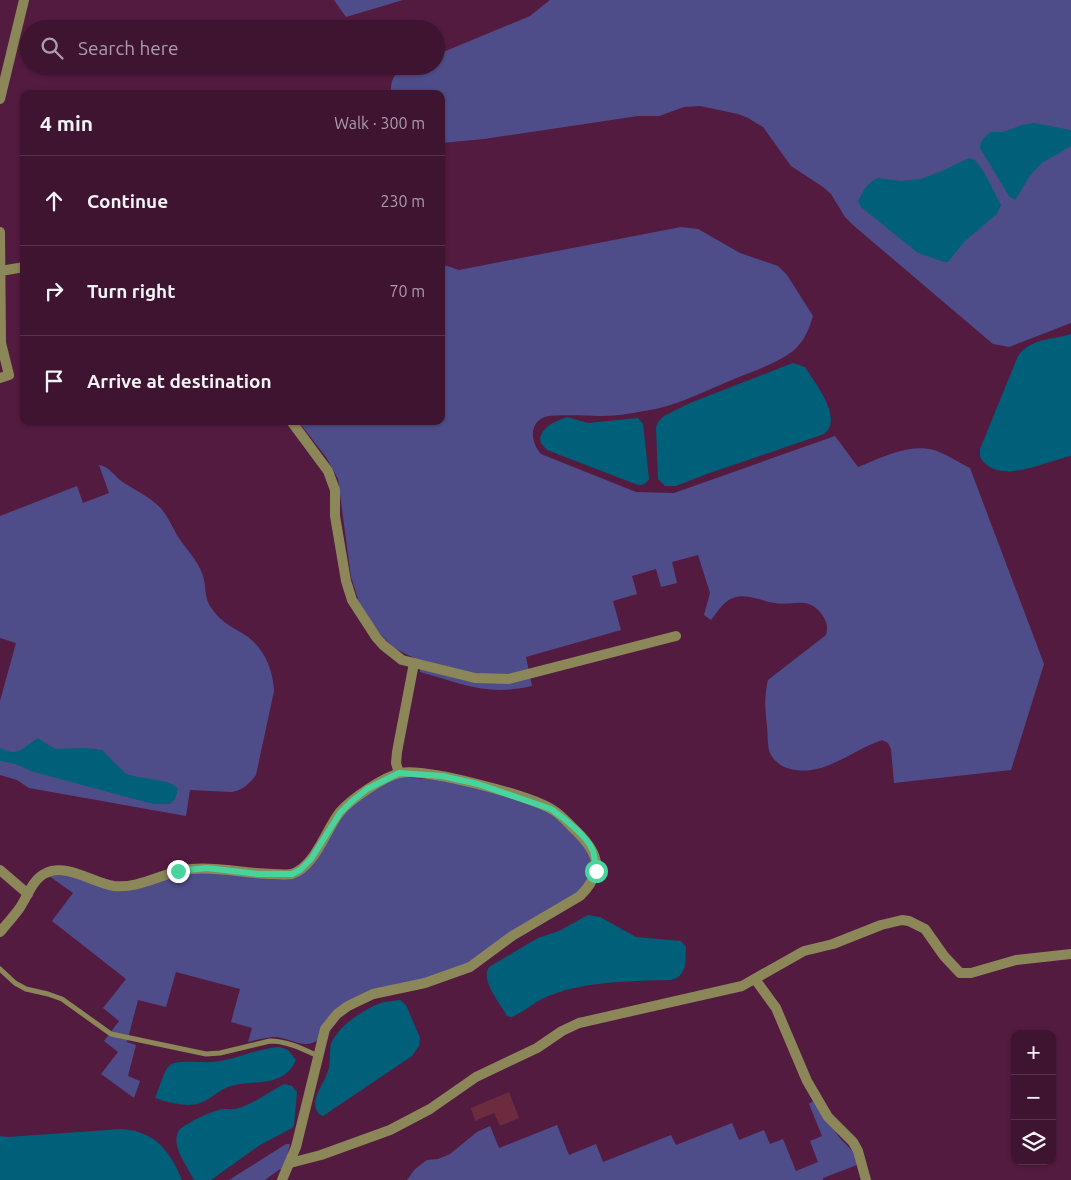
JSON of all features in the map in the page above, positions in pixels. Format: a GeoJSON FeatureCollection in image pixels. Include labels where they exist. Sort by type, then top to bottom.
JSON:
{"type":"FeatureCollection","features":[{"type":"Feature","properties":{"kind":"street"},"geometry":{"type":"LineString","coordinates":[[0,99],[24,0]]}},
{"type":"Feature","properties":{"kind":"street"},"geometry":{"type":"LineString","coordinates":[[0,232],[2,343],[8,375],[0,378]]}},
{"type":"Feature","properties":{"kind":"street"},"geometry":{"type":"LineString","coordinates":[[1,271],[20,268]]}},
{"type":"Feature","properties":{"kind":"street"},"geometry":{"type":"LineString","coordinates":[[294,425],[328,471],[332,480],[335,516],[344,572],[352,600],[370,630],[383,645],[398,657],[414,663],[475,678],[510,679],[676,636]]}},
{"type":"Feature","properties":{"kind":"street"},"geometry":{"type":"LineString","coordinates":[[399,773],[396,763],[397,752],[414,663]]}},
{"type":"Feature","properties":{"kind":"street"},"geometry":{"type":"LineString","coordinates":[[0,932],[19,909],[36,880],[53,870],[68,871],[100,883],[124,886],[139,884],[192,868],[258,874],[292,874],[300,870],[311,859],[340,813],[351,802],[367,789],[399,773],[442,776],[478,784],[551,809],[559,814],[587,841],[592,850],[595,861],[595,876],[589,887],[580,896],[512,936],[470,967],[425,983],[372,994],[337,1014],[325,1029],[290,1163],[282,1180]]}},
{"type":"Feature","properties":{"kind":"street"},"geometry":{"type":"LineString","coordinates":[[0,870],[28,894]]}},
{"type":"Feature","properties":{"kind":"street"},"geometry":{"type":"LineString","coordinates":[[290,1163],[320,1155],[390,1130],[430,1109],[476,1077],[537,1048],[578,1023],[742,986],[804,951],[833,944],[881,925],[902,920],[909,921],[925,929],[944,956],[960,973],[971,973],[1016,960],[1071,954]]}},
{"type":"Feature","properties":{"kind":"street"},"geometry":{"type":"LineString","coordinates":[[755,979],[776,1008],[807,1081],[828,1117],[853,1142],[858,1151],[866,1180]]}},
{"type":"Feature","properties":{"kind":"lane"},"geometry":{"type":"LineString","coordinates":[[0,969],[15,983],[26,989],[62,999],[111,1034],[206,1054],[220,1053],[277,1041],[318,1056]]}},
{"type":"Feature","properties":{"kind":"shaded area"},"geometry":{"type":"Polygon","coordinates":[[[334,0],[403,0],[346,17],[334,0]]]}},
{"type":"Feature","properties":{"kind":"shaded area"},"geometry":{"type":"Polygon","coordinates":[[[550,0],[1071,0],[1071,323],[1009,347],[993,344],[853,225],[845,217],[831,194],[791,166],[763,127],[738,114],[700,106],[684,107],[659,116],[638,116],[484,139],[445,143],[445,90],[391,90],[391,84],[396,75],[445,75],[445,51],[530,16],[550,0]]]}},
{"type":"Feature","properties":{"kind":"shaded area"},"geometry":{"type":"Polygon","coordinates":[[[681,227],[698,229],[740,253],[778,266],[787,275],[813,316],[803,339],[793,351],[772,363],[690,398],[656,409],[616,415],[545,417],[534,428],[533,439],[535,444],[541,454],[636,492],[674,493],[835,436],[858,467],[895,452],[924,448],[939,452],[970,468],[1044,664],[1011,770],[894,783],[891,749],[888,743],[882,740],[837,762],[814,770],[792,769],[779,764],[770,753],[768,747],[765,703],[768,680],[826,635],[827,627],[825,621],[818,610],[807,603],[782,604],[741,596],[732,598],[725,603],[711,620],[704,615],[710,593],[698,555],[672,562],[677,583],[661,587],[656,569],[632,576],[637,594],[613,601],[621,630],[526,657],[532,686],[491,690],[460,684],[420,672],[420,661],[394,648],[379,633],[359,602],[351,577],[338,479],[326,457],[301,425],[445,425],[445,265],[459,270],[681,227]]]}},
{"type":"Feature","properties":{"kind":"shaded area"},"geometry":{"type":"Polygon","coordinates":[[[99,465],[108,469],[120,480],[147,497],[163,511],[200,568],[209,605],[228,625],[254,642],[267,661],[272,676],[274,691],[256,775],[245,786],[232,792],[190,790],[186,816],[29,788],[17,780],[0,775],[0,701],[16,643],[0,638],[0,516],[77,486],[83,503],[109,493],[99,465]]]}},
{"type":"Feature","properties":{"kind":"shaded area"},"geometry":{"type":"Polygon","coordinates":[[[400,777],[441,780],[477,788],[534,805],[557,817],[589,851],[592,871],[578,894],[468,964],[424,980],[346,1003],[318,1040],[313,1043],[303,1044],[276,1037],[248,1042],[252,1028],[231,1022],[240,989],[176,972],[166,1007],[138,1000],[127,1042],[136,1045],[128,1076],[140,1081],[134,1098],[101,1074],[118,1052],[104,1041],[119,1021],[103,1008],[126,979],[52,921],[73,893],[49,876],[67,875],[99,886],[192,872],[293,877],[343,815],[368,792],[400,777]]]}},
{"type":"Feature","properties":{"kind":"shaded area"},"geometry":{"type":"Polygon","coordinates":[[[813,1101],[839,1137],[856,1155],[857,1165],[823,1178],[823,1180],[407,1180],[415,1169],[427,1160],[438,1159],[450,1154],[477,1132],[490,1126],[499,1148],[557,1125],[569,1155],[596,1144],[603,1162],[671,1135],[676,1145],[732,1123],[739,1140],[764,1130],[770,1144],[783,1139],[796,1171],[818,1162],[810,1141],[822,1136],[809,1104],[813,1101]]]}},
{"type":"Feature","properties":{"kind":"shaded area"},"geometry":{"type":"Polygon","coordinates":[[[286,1144],[290,1144],[283,1173],[280,1169],[265,1180],[229,1180],[286,1144]]]}},
{"type":"Feature","properties":{"kind":"water"},"geometry":{"type":"Polygon","coordinates":[[[1034,123],[1071,130],[1071,146],[1042,163],[1032,173],[1015,200],[1009,196],[980,145],[991,132],[1003,132],[1034,123]]]}},
{"type":"Feature","properties":{"kind":"water"},"geometry":{"type":"Polygon","coordinates":[[[969,158],[975,160],[984,172],[1001,205],[997,214],[965,241],[948,262],[918,253],[861,207],[858,201],[865,188],[878,178],[901,181],[921,179],[969,158]]]}},
{"type":"Feature","properties":{"kind":"water"},"geometry":{"type":"Polygon","coordinates":[[[1071,334],[1071,456],[1022,470],[998,470],[988,466],[980,457],[980,449],[1018,356],[1029,346],[1042,340],[1071,334]]]}},
{"type":"Feature","properties":{"kind":"water"},"geometry":{"type":"Polygon","coordinates":[[[793,363],[805,367],[826,401],[831,419],[829,427],[824,434],[676,486],[665,486],[658,479],[656,427],[664,416],[690,403],[793,363]]]}},
{"type":"Feature","properties":{"kind":"water"},"geometry":{"type":"Polygon","coordinates":[[[567,417],[588,423],[638,418],[643,424],[648,481],[638,485],[547,450],[541,443],[542,433],[551,424],[567,417]]]}},
{"type":"Feature","properties":{"kind":"water"},"geometry":{"type":"Polygon","coordinates":[[[38,738],[55,749],[87,748],[102,750],[125,773],[174,785],[178,789],[175,799],[170,804],[153,804],[0,761],[0,748],[16,752],[38,738]]]}},
{"type":"Feature","properties":{"kind":"water"},"geometry":{"type":"Polygon","coordinates":[[[588,915],[600,917],[636,937],[681,941],[686,947],[683,971],[671,980],[606,983],[558,992],[536,1002],[514,1016],[507,1016],[489,985],[487,972],[489,967],[538,938],[559,931],[588,915]]]}},
{"type":"Feature","properties":{"kind":"water"},"geometry":{"type":"Polygon","coordinates":[[[400,1000],[406,1005],[420,1038],[419,1046],[412,1056],[323,1116],[319,1114],[315,1104],[316,1098],[328,1071],[331,1044],[334,1038],[352,1019],[367,1010],[383,1002],[400,1000]]]}},
{"type":"Feature","properties":{"kind":"water"},"geometry":{"type":"Polygon","coordinates":[[[280,1047],[288,1050],[296,1060],[283,1076],[266,1081],[228,1087],[201,1103],[192,1105],[176,1104],[155,1098],[165,1072],[172,1064],[220,1061],[280,1047]]]}},
{"type":"Feature","properties":{"kind":"water"},"geometry":{"type":"Polygon","coordinates":[[[284,1084],[292,1086],[297,1092],[294,1125],[292,1128],[260,1145],[211,1180],[194,1180],[178,1149],[177,1136],[179,1130],[213,1112],[223,1109],[237,1109],[248,1105],[284,1084]]]}},
{"type":"Feature","properties":{"kind":"water"},"geometry":{"type":"Polygon","coordinates":[[[122,1129],[144,1134],[153,1139],[167,1152],[182,1180],[0,1180],[0,1136],[122,1129]]]}},
{"type":"Feature","properties":{"kind":"building"},"geometry":{"type":"Polygon","coordinates":[[[509,1092],[519,1118],[500,1126],[494,1113],[475,1121],[471,1108],[509,1092]]]}},
{"type":"Feature","properties":{"kind":"route"},"geometry":{"type":"LineString","coordinates":[[178,871],[192,868],[207,868],[258,874],[292,874],[300,870],[311,859],[340,813],[351,802],[367,789],[399,773],[413,773],[442,776],[478,784],[551,809],[559,814],[587,841],[592,850],[596,871]]}}]}
